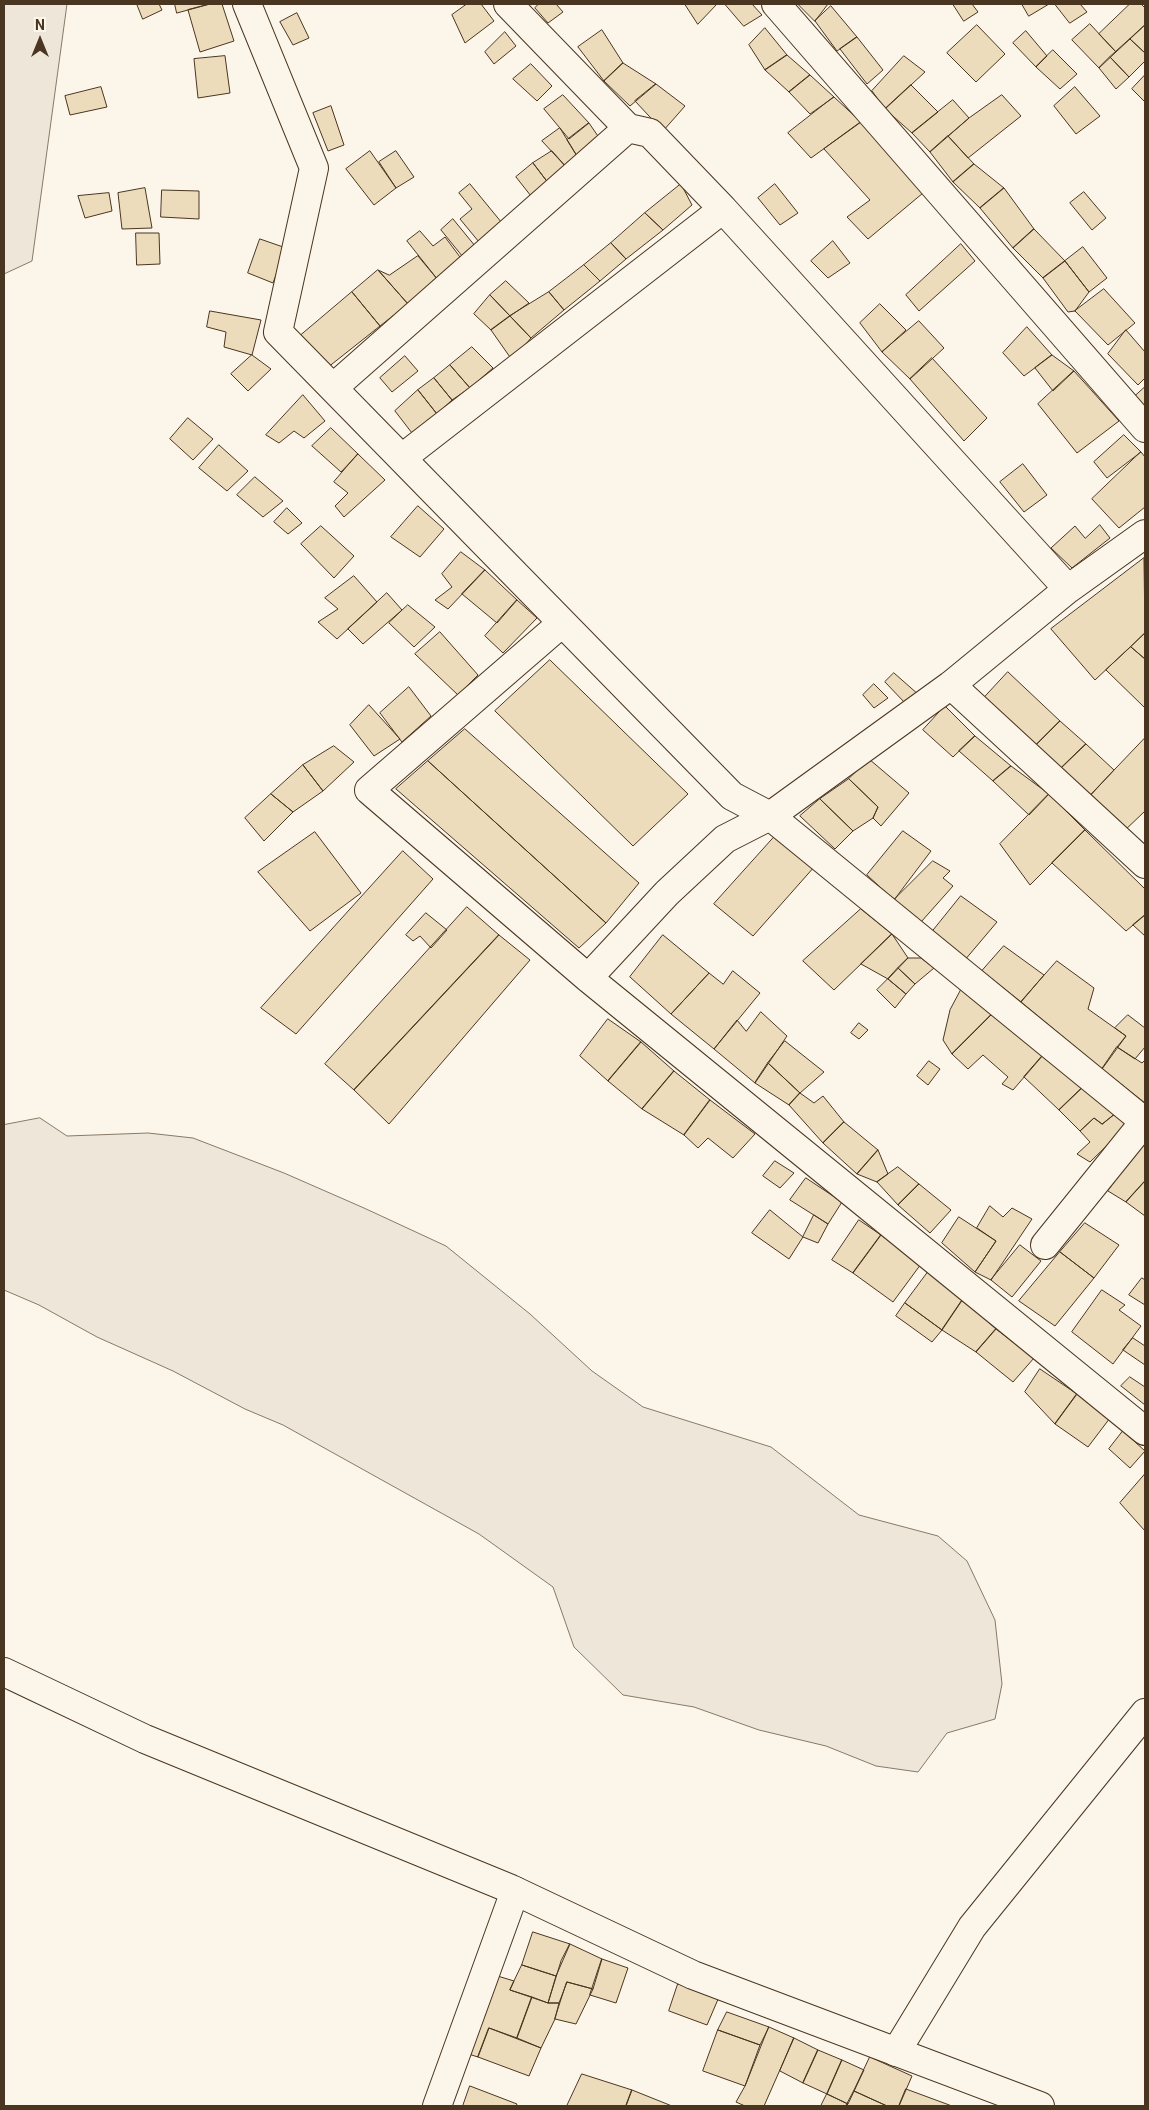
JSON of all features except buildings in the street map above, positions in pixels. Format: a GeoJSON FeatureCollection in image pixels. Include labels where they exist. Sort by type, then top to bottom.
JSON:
{"type":"FeatureCollection","features":[{"type":"Feature","properties":{"kind":"street"},"geometry":{"type":"LineString","coordinates":[[246,4],[314,168],[278,332],[334,387],[732,796],[770,816],[1145,1122],[1045,1245]]}},
{"type":"Feature","properties":{"kind":"street"},"geometry":{"type":"LineString","coordinates":[[508,4],[628,128],[650,133],[1068,590]]}},
{"type":"Feature","properties":{"kind":"street"},"geometry":{"type":"LineString","coordinates":[[776,4],[1145,428]]}},
{"type":"Feature","properties":{"kind":"street"},"geometry":{"type":"LineString","coordinates":[[334,387],[628,128]]}},
{"type":"Feature","properties":{"kind":"street"},"geometry":{"type":"LineString","coordinates":[[402,458],[722,210]]}},
{"type":"Feature","properties":{"kind":"street"},"geometry":{"type":"LineString","coordinates":[[588,978],[667,893],[725,839],[770,816],[951,685],[1068,590],[1145,534]]}},
{"type":"Feature","properties":{"kind":"street"},"geometry":{"type":"LineString","coordinates":[[562,623],[369,790],[588,978],[1145,1432]]}},
{"type":"Feature","properties":{"kind":"street"},"geometry":{"type":"LineString","coordinates":[[951,685],[1145,864]]}},
{"type":"Feature","properties":{"kind":"street"},"geometry":{"type":"LineString","coordinates":[[4,1672],[145,1739],[515,1892],[693,1975],[1028,2104]]}},
{"type":"Feature","properties":{"kind":"street"},"geometry":{"type":"LineString","coordinates":[[896,2052],[972,1927],[1145,1713]]}},
{"type":"Feature","properties":{"kind":"street"},"geometry":{"type":"LineString","coordinates":[[438,2106],[515,1892]]}},
{"type":"Feature","properties":{"kind":"shaded area"},"geometry":{"type":"Polygon","coordinates":[[[4,4],[67,4],[32,261],[4,274],[4,4]]]}},
{"type":"Feature","properties":{"kind":"shaded area"},"geometry":{"type":"Polygon","coordinates":[[[40,1118],[67,1136],[148,1133],[193,1138],[284,1173],[446,1246],[530,1314],[592,1371],[643,1407],[771,1447],[859,1515],[938,1536],[967,1561],[995,1620],[1002,1684],[995,1719],[947,1733],[918,1772],[876,1766],[826,1746],[759,1730],[694,1707],[623,1695],[574,1647],[553,1587],[479,1534],[283,1425],[245,1409],[173,1371],[97,1337],[39,1305],[4,1290],[4,1125],[40,1118]]]}}]}
